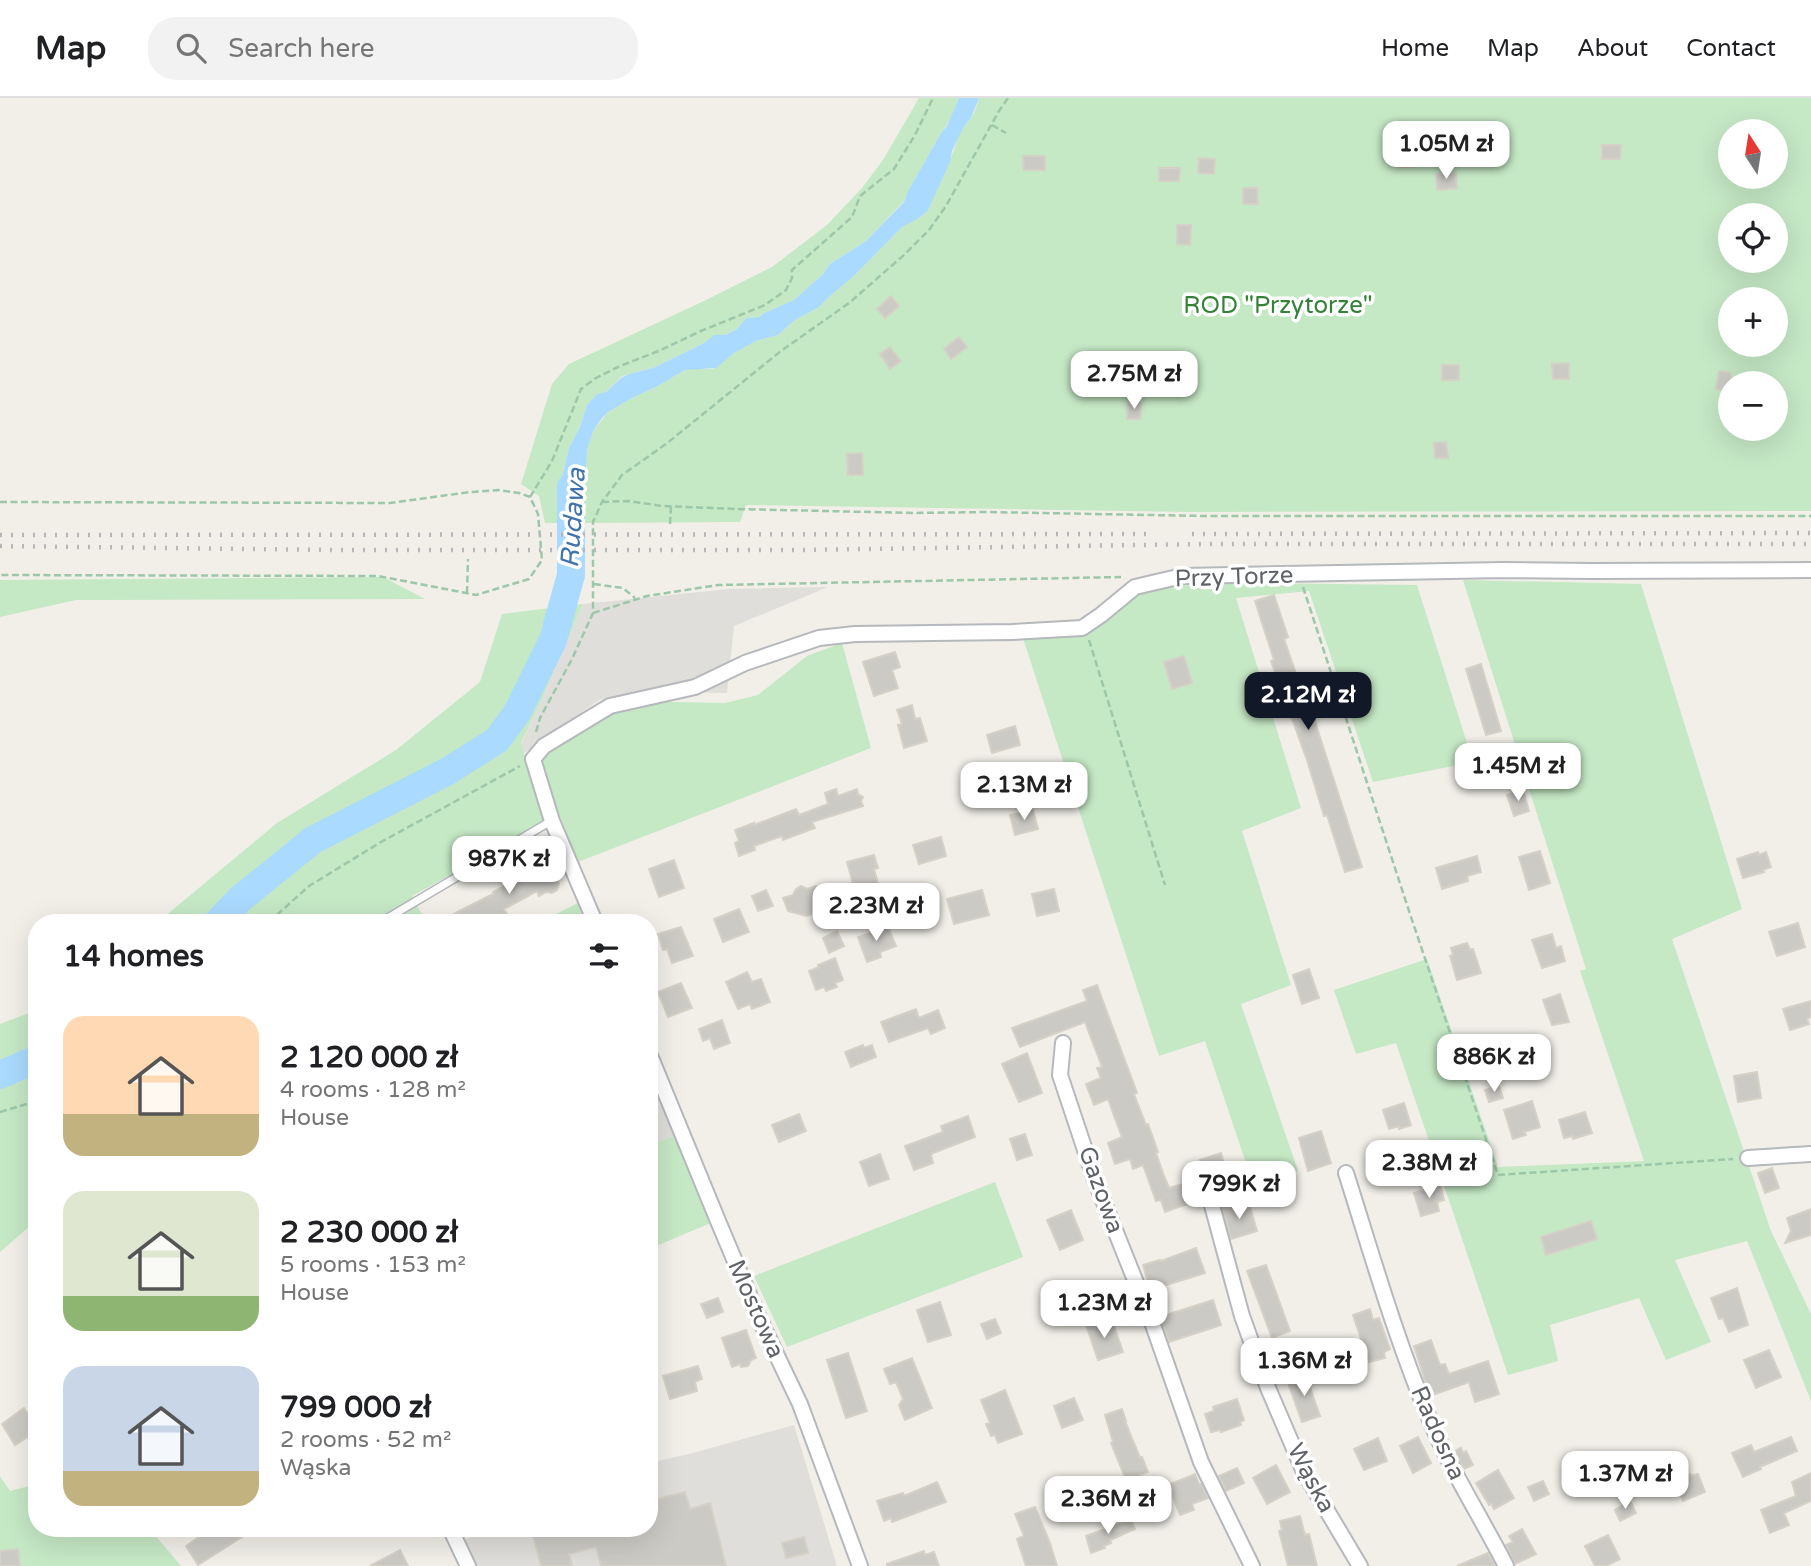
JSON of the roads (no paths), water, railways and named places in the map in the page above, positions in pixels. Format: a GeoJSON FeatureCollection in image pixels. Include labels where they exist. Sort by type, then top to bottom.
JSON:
{"type":"FeatureCollection","features":[{"type":"Feature","properties":{"kind":"street","name":"Przy Torze"},"geometry":{"type":"LineString","coordinates":[[552,821],[533,759],[544,746],[610,706],[695,687],[745,663],[819,638],[855,634],[1012,632],[1082,628],[1135,587],[1182,576],[1504,570],[1811,570]]}},
{"type":"Feature","properties":{"kind":"street"},"geometry":{"type":"LineString","coordinates":[[552,821],[592,914]]}},
{"type":"Feature","properties":{"kind":"street","name":"Gazowa"},"geometry":{"type":"LineString","coordinates":[[1063,1043],[1060,1075],[1095,1180],[1153,1325],[1201,1462],[1252,1566]]}},
{"type":"Feature","properties":{"kind":"street","name":"Mostowa"},"geometry":{"type":"LineString","coordinates":[[658,1075],[723,1233],[800,1405],[860,1566]]}},
{"type":"Feature","properties":{"kind":"street"},"geometry":{"type":"LineString","coordinates":[[1748,1158],[1811,1154]]}},
{"type":"Feature","properties":{"kind":"street","name":"Radosna"},"geometry":{"type":"LineString","coordinates":[[1346,1173],[1401,1344],[1430,1421],[1506,1566]]}},
{"type":"Feature","properties":{"kind":"street","name":"Wąska"},"geometry":{"type":"LineString","coordinates":[[1207,1187],[1234,1289],[1268,1388],[1304,1472],[1360,1566]]}},
{"type":"Feature","properties":{"kind":"street"},"geometry":{"type":"LineString","coordinates":[[454,1537],[468,1566]]}},
{"type":"Feature","properties":{"kind":"lane"},"geometry":{"type":"LineString","coordinates":[[395,914],[552,821]]}},
{"type":"Feature","properties":{"kind":"water"},"geometry":{"type":"Polygon","coordinates":[[[959,98],[979,98],[952,151],[950,162],[928,210],[902,227],[819,307],[795,320],[778,335],[756,341],[734,353],[716,368],[685,370],[608,412],[593,431],[587,450],[578,523],[556,523],[562,508],[562,477],[569,448],[587,405],[597,394],[606,392],[629,374],[653,368],[704,343],[714,335],[725,335],[737,329],[746,318],[759,317],[794,300],[823,274],[830,264],[866,241],[904,202],[947,126],[959,98]]]}},
{"type":"Feature","properties":{"kind":"waterway","name":"Rudawa"},"geometry":{"type":"LineString","coordinates":[[226,914],[240,899],[313,840],[448,771],[497,740],[517,713],[553,640],[571,575],[571,487]]}},
{"type":"Feature","properties":{"kind":"waterway","name":"Rudawa"},"geometry":{"type":"LineString","coordinates":[[0,1075],[28,1063]]}},
{"type":"Feature","properties":{"kind":"railway"},"geometry":{"type":"LineString","coordinates":[[1192,534],[1811,533]]}},
{"type":"Feature","properties":{"kind":"railway"},"geometry":{"type":"LineString","coordinates":[[0,535],[1150,534]]}},
{"type":"Feature","properties":{"kind":"railway"},"geometry":{"type":"LineString","coordinates":[[0,546],[332,550],[797,550],[1208,544],[1811,544]]}},
{"type":"Feature","properties":{"kind":"park label","name":"ROD \"Przytorze\""},"geometry":{"type":"Point","coordinates":[1278,305]}}]}
